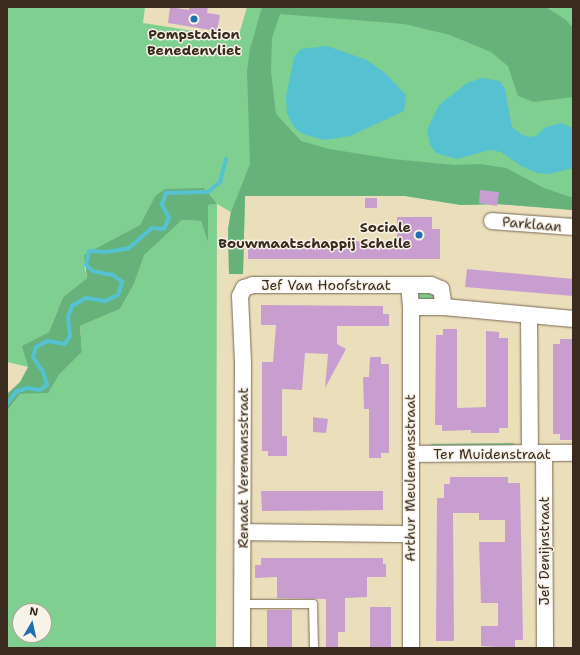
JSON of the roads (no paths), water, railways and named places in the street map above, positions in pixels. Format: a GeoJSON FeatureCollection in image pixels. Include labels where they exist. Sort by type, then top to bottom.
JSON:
{"type":"FeatureCollection","features":[{"type":"Feature","properties":{"kind":"street","name":"Parklaan"},"geometry":{"type":"LineString","coordinates":[[492,221],[573,228]]}},
{"type":"Feature","properties":{"kind":"street","name":"Jef Van Hoofstraat"},"geometry":{"type":"LineString","coordinates":[[244,288],[253,285],[438,286],[444,307]]}},
{"type":"Feature","properties":{"kind":"street","name":"Jef Van Hoofstraat"},"geometry":{"type":"LineString","coordinates":[[409,285],[411,307]]}},
{"type":"Feature","properties":{"kind":"street","name":"Renaat Veremansstraat"},"geometry":{"type":"LineString","coordinates":[[242,648],[240,604],[243,532],[240,296],[244,288]]}},
{"type":"Feature","properties":{"kind":"street"},"geometry":{"type":"LineString","coordinates":[[411,307],[444,307],[573,319]]}},
{"type":"Feature","properties":{"kind":"street","name":"Arthur Meulemensstraat"},"geometry":{"type":"LineString","coordinates":[[411,307],[411,648]]}},
{"type":"Feature","properties":{"kind":"street","name":"Jef Denijnstraat"},"geometry":{"type":"LineString","coordinates":[[529,315],[537,453],[545,648]]}},
{"type":"Feature","properties":{"kind":"street","name":"Ter Muidenstraat"},"geometry":{"type":"LineString","coordinates":[[411,454],[573,453]]}},
{"type":"Feature","properties":{"kind":"street"},"geometry":{"type":"LineString","coordinates":[[243,532],[410,534]]}},
{"type":"Feature","properties":{"kind":"lane"},"geometry":{"type":"LineString","coordinates":[[240,604],[313,604],[314,648]]}},
{"type":"Feature","properties":{"kind":"water"},"geometry":{"type":"Polygon","coordinates":[[[327,46],[367,60],[385,73],[406,95],[404,111],[350,136],[325,140],[303,134],[294,127],[287,114],[286,97],[294,57],[301,49],[327,46]]]}},
{"type":"Feature","properties":{"kind":"water"},"geometry":{"type":"Polygon","coordinates":[[[482,78],[500,81],[505,89],[512,127],[521,134],[528,137],[536,136],[544,128],[561,123],[573,128],[573,168],[549,174],[538,173],[521,166],[501,152],[490,150],[457,159],[436,153],[430,145],[427,130],[439,105],[467,83],[482,78]]]}},
{"type":"Feature","properties":{"kind":"waterway"},"geometry":{"type":"LineString","coordinates":[[7,404],[16,392],[27,388],[40,390],[47,385],[43,372],[33,357],[36,347],[48,341],[65,344],[70,336],[68,317],[72,306],[86,298],[105,301],[118,295],[122,282],[113,275],[93,271],[86,265],[89,251],[107,252],[129,248],[152,228],[164,229],[169,218],[162,204],[166,193],[208,192],[220,182],[226,159]]}},
{"type":"Feature","properties":{"kind":"place","name":"Pompstation Benedenvliet"},"geometry":{"type":"Point","coordinates":[194,19]}},
{"type":"Feature","properties":{"kind":"place","name":"Sociale Bouwmaatschappij Schelle"},"geometry":{"type":"Point","coordinates":[419,235]}}]}
